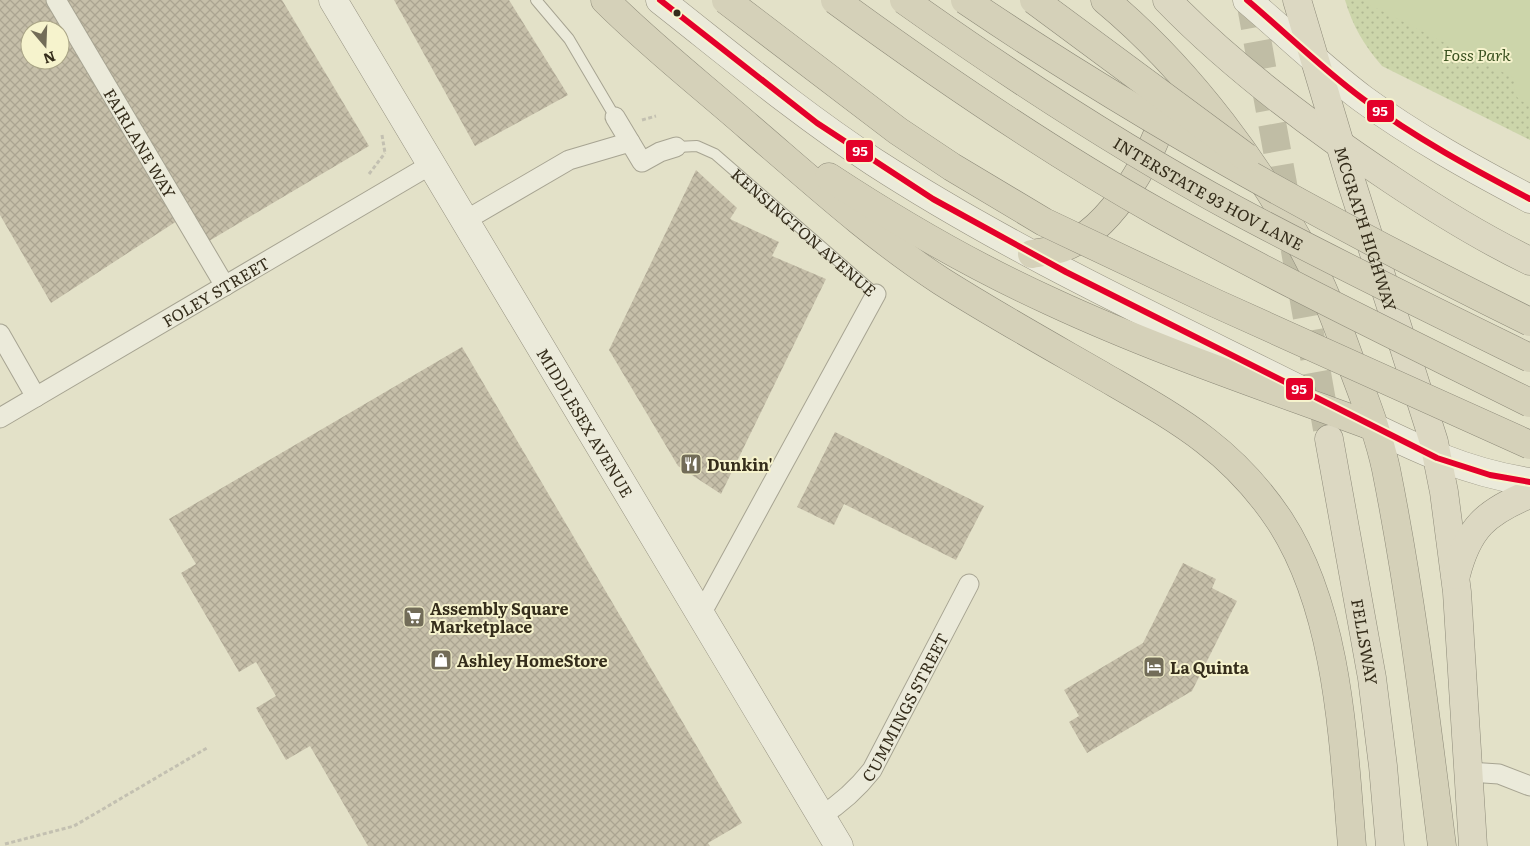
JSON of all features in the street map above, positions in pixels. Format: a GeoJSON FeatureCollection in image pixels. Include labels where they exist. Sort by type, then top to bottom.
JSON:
{"type":"FeatureCollection","features":[{"type":"Feature","properties":{"kind":"highway"},"geometry":{"type":"LineString","coordinates":[[605,0],[658,51],[899,252],[982,306],[1196,431],[1221,452],[1248,479],[1281,523],[1297,552],[1320,613],[1336,691],[1352,846]]}},
{"type":"Feature","properties":{"kind":"highway"},"geometry":{"type":"LineString","coordinates":[[726,0],[898,131],[959,171],[1044,222],[1216,304],[1530,445]]}},
{"type":"Feature","properties":{"kind":"highway"},"geometry":{"type":"LineString","coordinates":[[835,0],[1004,117],[1157,212],[1316,297],[1530,403]]}},
{"type":"Feature","properties":{"kind":"highway","name":"INTERSTATE 93 HOV LANE"},"geometry":{"type":"LineString","coordinates":[[904,0],[1003,69],[1180,178],[1236,210],[1530,358]]}},
{"type":"Feature","properties":{"kind":"highway"},"geometry":{"type":"LineString","coordinates":[[965,0],[1019,37],[1172,132],[1433,274],[1530,322]]}},
{"type":"Feature","properties":{"kind":"highway"},"geometry":{"type":"LineString","coordinates":[[1034,0],[1332,220]]}},
{"type":"Feature","properties":{"kind":"highway"},"geometry":{"type":"LineString","coordinates":[[1105,0],[1160,53],[1202,100],[1245,154],[1282,211],[1312,267],[1338,325],[1374,427],[1386,468],[1406,574],[1442,846]]}},
{"type":"Feature","properties":{"kind":"highway"},"geometry":{"type":"LineString","coordinates":[[1167,0],[1256,82],[1341,146],[1463,226],[1530,261]]}},
{"type":"Feature","properties":{"kind":"highway","name":"MCGRATH HIGHWAY"},"geometry":{"type":"LineString","coordinates":[[1298,0],[1341,146],[1425,409],[1437,458]]}},
{"type":"Feature","properties":{"kind":"highway"},"geometry":{"type":"LineString","coordinates":[[1032,254],[1063,248],[1088,233],[1114,208],[1140,172],[1161,129],[1170,97],[1168,74],[1160,53]]}},
{"type":"Feature","properties":{"kind":"highway"},"geometry":{"type":"LineString","coordinates":[[709,92],[845,187],[909,226],[1009,282],[1133,337],[1374,427]]}},
{"type":"Feature","properties":{"kind":"highway","name":"FELLSWAY"},"geometry":{"type":"LineString","coordinates":[[1329,439],[1372,678],[1382,757],[1390,846]]}},
{"type":"Feature","properties":{"kind":"highway"},"geometry":{"type":"LineString","coordinates":[[1437,458],[1455,579],[1473,846]]}},
{"type":"Feature","properties":{"kind":"highway"},"geometry":{"type":"LineString","coordinates":[[1455,579],[1468,543],[1485,518],[1504,505],[1530,494]]}},
{"type":"Feature","properties":{"kind":"main road","name":"MIDDLESEX AVENUE"},"geometry":{"type":"LineString","coordinates":[[333,0],[839,846]]}},
{"type":"Feature","properties":{"kind":"main road"},"geometry":{"type":"LineString","coordinates":[[660,0],[763,82],[866,156],[933,199],[1032,254],[1437,458],[1490,475],[1530,482]]}},
{"type":"Feature","properties":{"kind":"main road"},"geometry":{"type":"LineString","coordinates":[[1247,0],[1362,98],[1391,118],[1530,199]]}},
{"type":"Feature","properties":{"kind":"street","name":"FAIRLANE WAY"},"geometry":{"type":"LineString","coordinates":[[56,0],[225,286]]}},
{"type":"Feature","properties":{"kind":"street"},"geometry":{"type":"LineString","coordinates":[[466,220],[569,160],[630,142],[615,117]]}},
{"type":"Feature","properties":{"kind":"street","name":"KENSINGTON AVENUE"},"geometry":{"type":"LineString","coordinates":[[630,142],[642,162],[660,152],[676,147]]}},
{"type":"Feature","properties":{"kind":"street","name":"FOLEY STREET"},"geometry":{"type":"LineString","coordinates":[[0,418],[432,164]]}},
{"type":"Feature","properties":{"kind":"street","name":"KENSINGTON AVENUE"},"geometry":{"type":"LineString","coordinates":[[700,616],[876,294]]}},
{"type":"Feature","properties":{"kind":"street"},"geometry":{"type":"LineString","coordinates":[[0,334],[36,397]]}},
{"type":"Feature","properties":{"kind":"street","name":"CUMMINGS STREET"},"geometry":{"type":"LineString","coordinates":[[822,816],[842,803],[872,770],[969,584]]}},
{"type":"Feature","properties":{"kind":"street"},"geometry":{"type":"LineString","coordinates":[[1469,772],[1499,774],[1530,786]]}},
{"type":"Feature","properties":{"kind":"lane"},"geometry":{"type":"LineString","coordinates":[[536,0],[570,39],[615,117]]}},
{"type":"Feature","properties":{"kind":"lane","name":"KENSINGTON AVENUE"},"geometry":{"type":"LineString","coordinates":[[676,147],[697,146],[715,154],[876,294]]}},
{"type":"Feature","properties":{"kind":"path"},"geometry":{"type":"LineString","coordinates":[[6,844],[74,826],[207,748]]}},
{"type":"Feature","properties":{"kind":"green space","name":"Foss Park"},"geometry":{"type":"Polygon","coordinates":[[[1345,0],[1530,0],[1530,140],[1382,66],[1360,35],[1345,0]]]}},
{"type":"Feature","properties":{"kind":"green space"},"geometry":{"type":"Polygon","coordinates":[[[1368,0],[1530,0],[1530,104],[1521,101],[1516,96],[1516,79],[1366,3],[1368,0]]]}},
{"type":"Feature","properties":{"kind":"building"},"geometry":{"type":"Polygon","coordinates":[[[0,0],[47,0],[59,20],[20,20],[20,70],[70,70],[70,38],[180,219],[51,303],[0,215],[0,0]]]}},
{"type":"Feature","properties":{"kind":"building"},"geometry":{"type":"Polygon","coordinates":[[[65,0],[282,0],[369,146],[209,241],[65,0]]]}},
{"type":"Feature","properties":{"kind":"building"},"geometry":{"type":"Polygon","coordinates":[[[394,0],[509,0],[568,95],[475,146],[394,0]]]}},
{"type":"Feature","properties":{"kind":"building"},"geometry":{"type":"Polygon","coordinates":[[[696,170],[737,208],[730,219],[779,242],[772,256],[826,279],[721,494],[678,466],[609,350],[696,170]]]}},
{"type":"Feature","properties":{"kind":"building","name":"Assembly Square Marketplace"},"geometry":{"type":"Polygon","coordinates":[[[462,347],[742,823],[708,843],[710,846],[368,846],[310,746],[286,760],[256,708],[276,696],[256,662],[239,672],[181,573],[196,564],[169,519],[462,347]]]}},
{"type":"Feature","properties":{"kind":"building"},"geometry":{"type":"Polygon","coordinates":[[[835,432],[984,506],[956,560],[844,504],[834,525],[797,507],[835,432]]]}},
{"type":"Feature","properties":{"kind":"building","name":"La Quinta"},"geometry":{"type":"Polygon","coordinates":[[[1183,563],[1216,579],[1212,588],[1237,601],[1192,691],[1087,753],[1069,722],[1079,716],[1064,690],[1143,643],[1183,563]]]}},
{"type":"Feature","properties":{"kind":"tunnel"},"geometry":{"type":"LineString","coordinates":[[1250,0],[1327,429]]}},
{"type":"Feature","properties":{"kind":"transit line","name":"95"},"geometry":{"type":"LineString","coordinates":[[660,0],[817,123],[933,199],[1066,272],[1437,458],[1490,475],[1530,482]]}},
{"type":"Feature","properties":{"kind":"transit line","name":"95"},"geometry":{"type":"LineString","coordinates":[[1247,0],[1333,76],[1363,99],[1403,127],[1530,199]]}},
{"type":"Feature","properties":{"kind":"place","name":"Dunkin'"},"geometry":{"type":"Point","coordinates":[691,464]}},
{"type":"Feature","properties":{"kind":"place","name":"Assembly Square Marketplace"},"geometry":{"type":"Point","coordinates":[414,617]}},
{"type":"Feature","properties":{"kind":"place","name":"Ashley HomeStore"},"geometry":{"type":"Point","coordinates":[441,660]}},
{"type":"Feature","properties":{"kind":"place","name":"La Quinta"},"geometry":{"type":"Point","coordinates":[1154,667]}}]}
